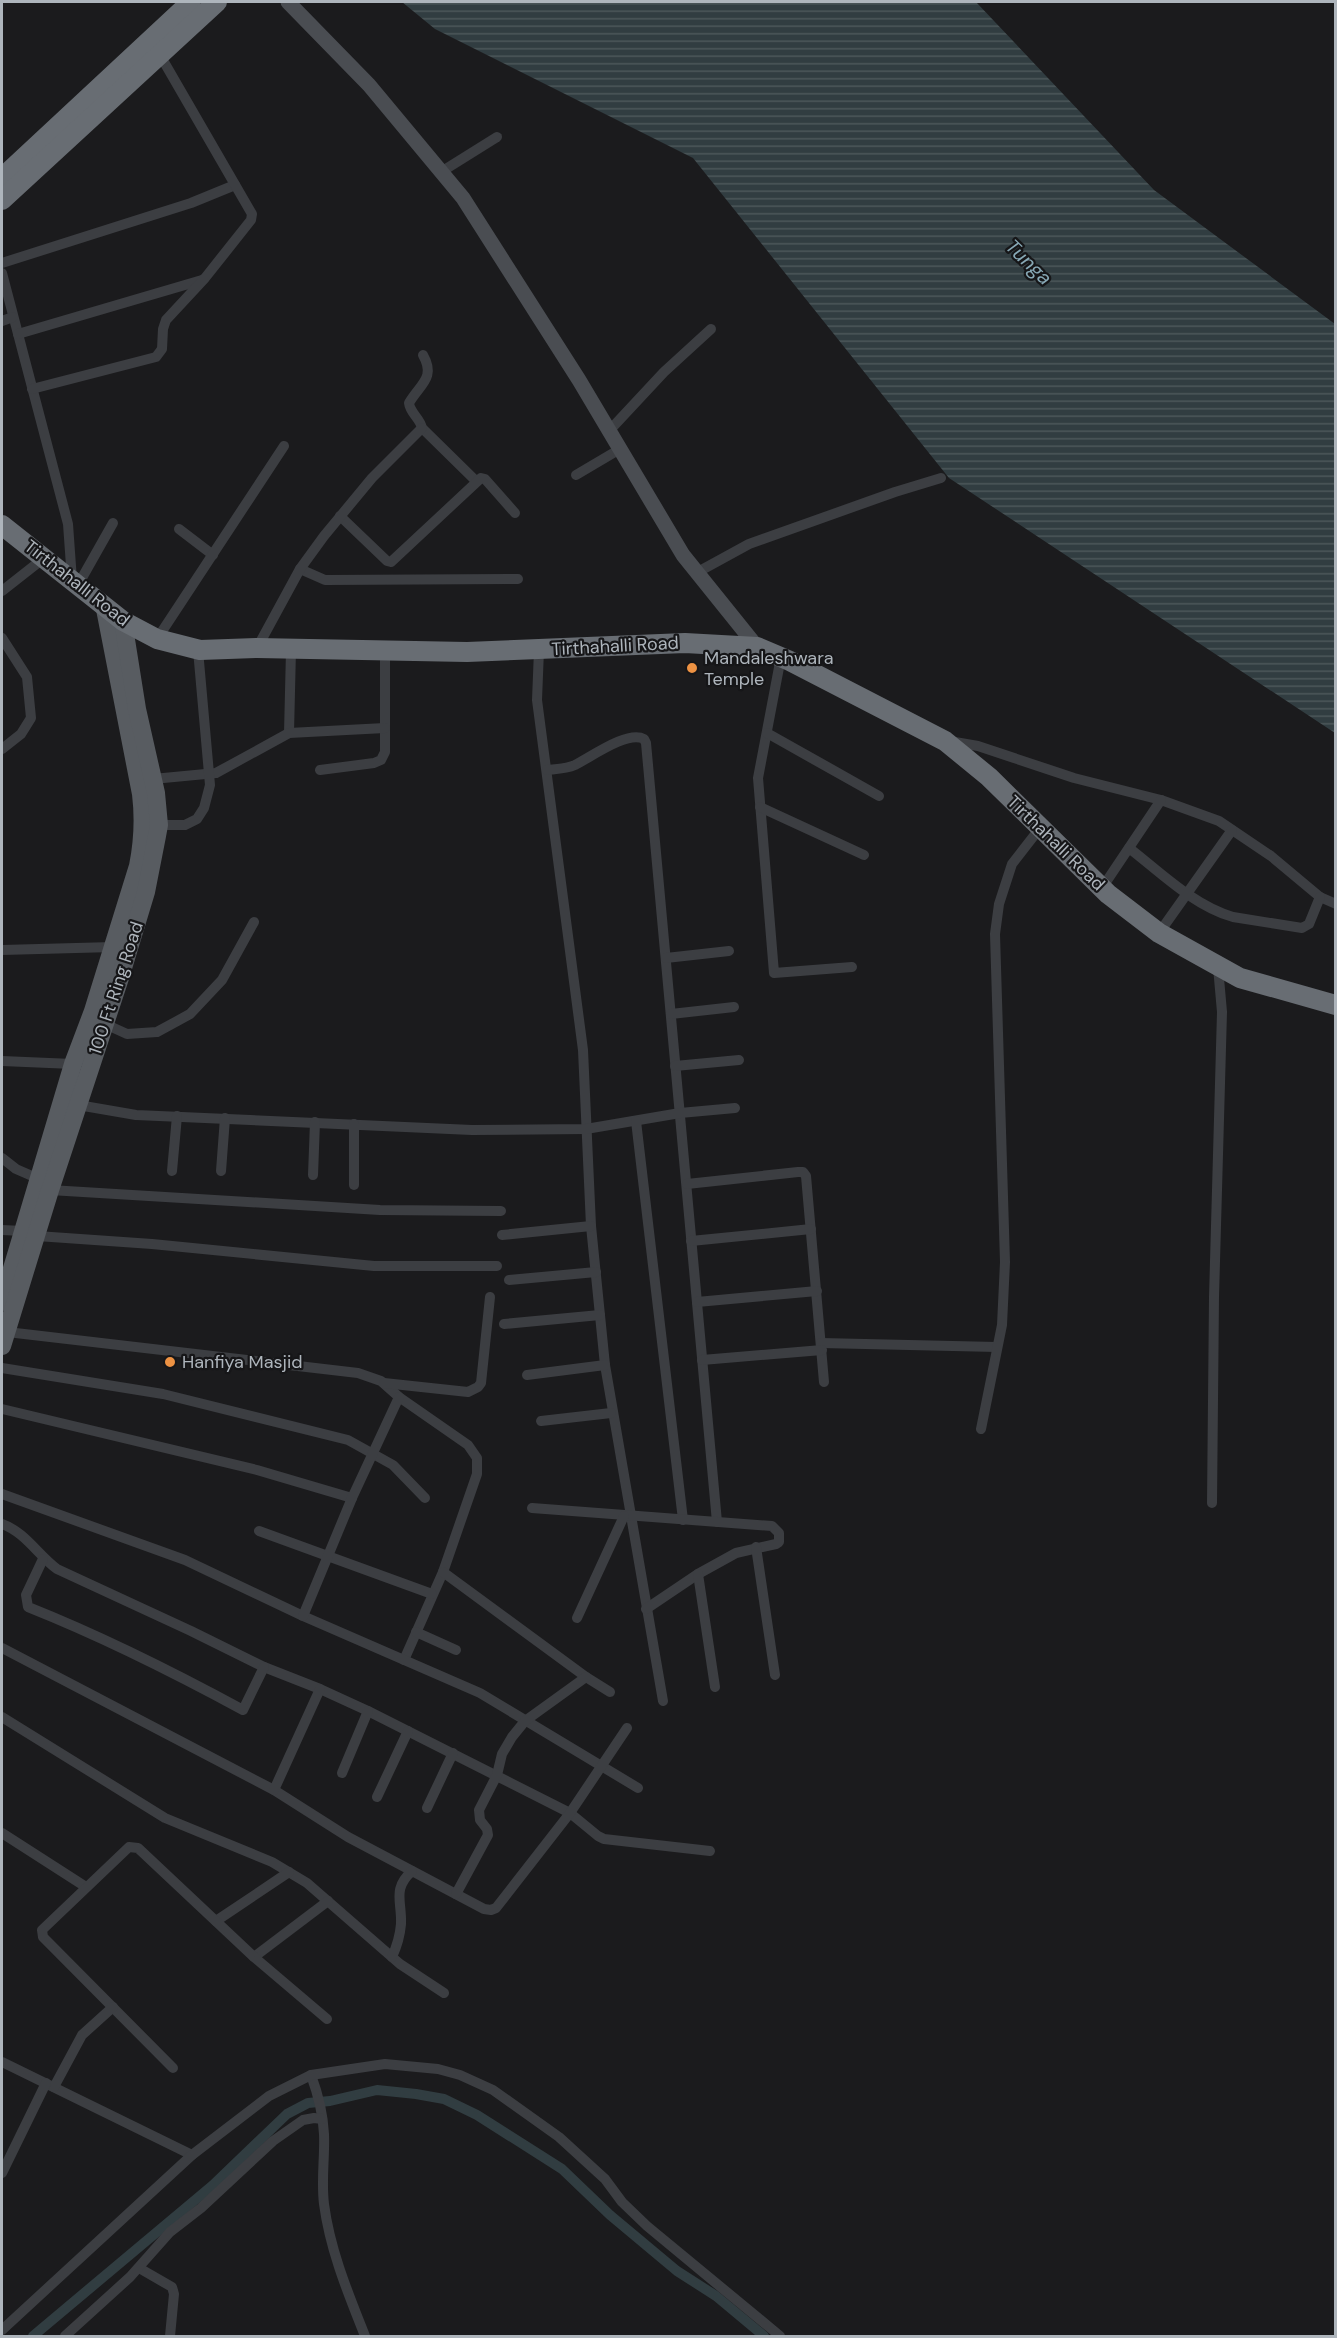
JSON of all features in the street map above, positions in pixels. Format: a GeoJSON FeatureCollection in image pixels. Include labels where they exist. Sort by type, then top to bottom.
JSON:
{"type":"FeatureCollection","features":[{"type":"Feature","properties":{"kind":"highway"},"geometry":{"type":"LineString","coordinates":[[2,178],[191,2]]}},
{"type":"Feature","properties":{"kind":"highway"},"geometry":{"type":"LineString","coordinates":[[2,200],[217,2]]}},
{"type":"Feature","properties":{"kind":"highway","name":"Tirthahalli Road"},"geometry":{"type":"LineString","coordinates":[[3,529],[44,558],[105,609],[123,621],[158,639],[198,650],[257,648],[385,651],[539,650],[685,643],[757,647],[945,741],[989,777],[1102,888],[1159,933],[1240,978],[1335,1005]]}},
{"type":"Feature","properties":{"kind":"main road","name":"100 Ft Ring Road"},"geometry":{"type":"LineString","coordinates":[[4,1339],[30,1233],[45,1184],[73,1064],[113,947],[142,847],[144,815],[105,609]]}},
{"type":"Feature","properties":{"kind":"main road","name":"100 Ft Ring Road"},"geometry":{"type":"LineString","coordinates":[[45,1184],[78,1105],[105,1024],[146,892],[159,825],[153,779],[136,709],[123,621]]}},
{"type":"Feature","properties":{"kind":"main road","name":"100 Ft Ring Road"},"geometry":{"type":"LineString","coordinates":[[2,1299],[30,1233]]}},
{"type":"Feature","properties":{"kind":"street"},"geometry":{"type":"LineString","coordinates":[[288,2],[369,85],[463,198],[696,573],[757,647]]}},
{"type":"Feature","properties":{"kind":"street"},"geometry":{"type":"LineString","coordinates":[[32,389],[156,357],[162,349],[166,320],[205,278],[251,220],[252,214],[160,55]]}},
{"type":"Feature","properties":{"kind":"street"},"geometry":{"type":"LineString","coordinates":[[441,172],[497,137]]}},
{"type":"Feature","properties":{"kind":"street"},"geometry":{"type":"LineString","coordinates":[[2,263],[191,203],[235,185]]}},
{"type":"Feature","properties":{"kind":"street"},"geometry":{"type":"LineString","coordinates":[[2,273],[68,524],[75,583]]}},
{"type":"Feature","properties":{"kind":"street"},"geometry":{"type":"LineString","coordinates":[[18,334],[202,280]]}},
{"type":"Feature","properties":{"kind":"street"},"geometry":{"type":"LineString","coordinates":[[2,321],[13,317]]}},
{"type":"Feature","properties":{"kind":"street"},"geometry":{"type":"LineString","coordinates":[[609,431],[664,372],[711,329]]}},
{"type":"Feature","properties":{"kind":"street"},"geometry":{"type":"LineString","coordinates":[[423,355],[429,365],[430,373],[409,403],[410,409],[420,421],[422,428],[476,481]]}},
{"type":"Feature","properties":{"kind":"street"},"geometry":{"type":"LineString","coordinates":[[257,648],[300,569],[372,478],[422,428]]}},
{"type":"Feature","properties":{"kind":"street"},"geometry":{"type":"LineString","coordinates":[[158,639],[284,447]]}},
{"type":"Feature","properties":{"kind":"street"},"geometry":{"type":"LineString","coordinates":[[576,475],[620,449]]}},
{"type":"Feature","properties":{"kind":"street"},"geometry":{"type":"LineString","coordinates":[[696,573],[749,544],[941,478]]}},
{"type":"Feature","properties":{"kind":"street"},"geometry":{"type":"LineString","coordinates":[[340,516],[387,561],[391,562],[476,481],[485,479],[514,513]]}},
{"type":"Feature","properties":{"kind":"street"},"geometry":{"type":"LineString","coordinates":[[75,583],[113,524]]}},
{"type":"Feature","properties":{"kind":"street"},"geometry":{"type":"LineString","coordinates":[[179,529],[213,555]]}},
{"type":"Feature","properties":{"kind":"street"},"geometry":{"type":"LineString","coordinates":[[2,591],[44,558]]}},
{"type":"Feature","properties":{"kind":"street"},"geometry":{"type":"LineString","coordinates":[[300,569],[325,580],[518,579]]}},
{"type":"Feature","properties":{"kind":"street"},"geometry":{"type":"LineString","coordinates":[[2,638],[27,677],[31,718],[21,734],[2,749]]}},
{"type":"Feature","properties":{"kind":"street"},"geometry":{"type":"LineString","coordinates":[[159,825],[185,825],[196,819],[204,808],[210,785],[198,650]]}},
{"type":"Feature","properties":{"kind":"street"},"geometry":{"type":"LineString","coordinates":[[289,734],[291,650]]}},
{"type":"Feature","properties":{"kind":"street"},"geometry":{"type":"LineString","coordinates":[[539,650],[537,700],[583,1050],[591,1226],[605,1365],[627,1516],[663,1701]]}},
{"type":"Feature","properties":{"kind":"street"},"geometry":{"type":"LineString","coordinates":[[320,770],[374,763],[381,760],[385,752],[386,728],[385,651]]}},
{"type":"Feature","properties":{"kind":"street"},"geometry":{"type":"LineString","coordinates":[[781,657],[759,768],[760,807],[774,973],[852,967]]}},
{"type":"Feature","properties":{"kind":"street"},"geometry":{"type":"LineString","coordinates":[[153,779],[216,773],[289,734],[386,728]]}},
{"type":"Feature","properties":{"kind":"street"},"geometry":{"type":"LineString","coordinates":[[767,733],[879,796]]}},
{"type":"Feature","properties":{"kind":"street"},"geometry":{"type":"LineString","coordinates":[[548,770],[574,765],[600,750],[636,736],[644,739],[717,1522]]}},
{"type":"Feature","properties":{"kind":"street"},"geometry":{"type":"LineString","coordinates":[[945,741],[978,746],[1074,778],[1161,800],[1219,821],[1271,856],[1320,897],[1335,904]]}},
{"type":"Feature","properties":{"kind":"street"},"geometry":{"type":"LineString","coordinates":[[1102,888],[1161,800]]}},
{"type":"Feature","properties":{"kind":"street"},"geometry":{"type":"LineString","coordinates":[[760,807],[864,855]]}},
{"type":"Feature","properties":{"kind":"street"},"geometry":{"type":"LineString","coordinates":[[981,1429],[1002,1325],[1005,1262],[995,934],[999,904],[1012,864],[1040,828]]}},
{"type":"Feature","properties":{"kind":"street"},"geometry":{"type":"LineString","coordinates":[[1159,933],[1232,830]]}},
{"type":"Feature","properties":{"kind":"street"},"geometry":{"type":"LineString","coordinates":[[1129,848],[1187,893],[1222,914],[1295,929],[1309,924],[1320,897]]}},
{"type":"Feature","properties":{"kind":"street"},"geometry":{"type":"LineString","coordinates":[[105,1024],[127,1034],[157,1032],[190,1014],[222,980],[254,922]]}},
{"type":"Feature","properties":{"kind":"street"},"geometry":{"type":"LineString","coordinates":[[2,950],[113,947]]}},
{"type":"Feature","properties":{"kind":"street"},"geometry":{"type":"LineString","coordinates":[[666,958],[729,951]]}},
{"type":"Feature","properties":{"kind":"street"},"geometry":{"type":"LineString","coordinates":[[1212,1503],[1214,1297],[1222,1012],[1218,966]]}},
{"type":"Feature","properties":{"kind":"street"},"geometry":{"type":"LineString","coordinates":[[671,1014],[734,1008]]}},
{"type":"Feature","properties":{"kind":"street"},"geometry":{"type":"LineString","coordinates":[[675,1066],[739,1060]]}},
{"type":"Feature","properties":{"kind":"street"},"geometry":{"type":"LineString","coordinates":[[2,1061],[73,1064]]}},
{"type":"Feature","properties":{"kind":"street"},"geometry":{"type":"LineString","coordinates":[[78,1105],[136,1115],[472,1130],[586,1129],[680,1113],[735,1108]]}},
{"type":"Feature","properties":{"kind":"street"},"geometry":{"type":"LineString","coordinates":[[172,1171],[177,1116]]}},
{"type":"Feature","properties":{"kind":"street"},"geometry":{"type":"LineString","coordinates":[[221,1171],[225,1118]]}},
{"type":"Feature","properties":{"kind":"street"},"geometry":{"type":"LineString","coordinates":[[636,1121],[683,1520]]}},
{"type":"Feature","properties":{"kind":"street"},"geometry":{"type":"LineString","coordinates":[[313,1175],[315,1122]]}},
{"type":"Feature","properties":{"kind":"street"},"geometry":{"type":"LineString","coordinates":[[354,1124],[354,1185]]}},
{"type":"Feature","properties":{"kind":"street"},"geometry":{"type":"LineString","coordinates":[[2,1158],[16,1169],[45,1184],[380,1210],[501,1211]]}},
{"type":"Feature","properties":{"kind":"street"},"geometry":{"type":"LineString","coordinates":[[687,1184],[803,1172],[806,1176],[824,1382]]}},
{"type":"Feature","properties":{"kind":"street"},"geometry":{"type":"LineString","coordinates":[[502,1235],[591,1226]]}},
{"type":"Feature","properties":{"kind":"street"},"geometry":{"type":"LineString","coordinates":[[692,1241],[811,1229]]}},
{"type":"Feature","properties":{"kind":"street"},"geometry":{"type":"LineString","coordinates":[[2,1230],[374,1266],[497,1266]]}},
{"type":"Feature","properties":{"kind":"street"},"geometry":{"type":"LineString","coordinates":[[509,1280],[596,1272]]}},
{"type":"Feature","properties":{"kind":"street"},"geometry":{"type":"LineString","coordinates":[[697,1302],[816,1291]]}},
{"type":"Feature","properties":{"kind":"street"},"geometry":{"type":"LineString","coordinates":[[4,1339],[358,1373],[384,1383],[468,1392],[481,1383],[490,1297]]}},
{"type":"Feature","properties":{"kind":"street"},"geometry":{"type":"LineString","coordinates":[[504,1324],[600,1316]]}},
{"type":"Feature","properties":{"kind":"street"},"geometry":{"type":"LineString","coordinates":[[702,1360],[821,1347],[997,1347]]}},
{"type":"Feature","properties":{"kind":"street"},"geometry":{"type":"LineString","coordinates":[[527,1375],[605,1365]]}},
{"type":"Feature","properties":{"kind":"street"},"geometry":{"type":"LineString","coordinates":[[2,1368],[163,1394],[348,1440],[393,1466],[425,1498]]}},
{"type":"Feature","properties":{"kind":"street"},"geometry":{"type":"LineString","coordinates":[[384,1383],[399,1397],[468,1445],[477,1458],[477,1474],[443,1572],[404,1660]]}},
{"type":"Feature","properties":{"kind":"street"},"geometry":{"type":"LineString","coordinates":[[303,1616],[352,1498],[399,1397]]}},
{"type":"Feature","properties":{"kind":"street"},"geometry":{"type":"LineString","coordinates":[[2,1409],[257,1470],[352,1498]]}},
{"type":"Feature","properties":{"kind":"street"},"geometry":{"type":"LineString","coordinates":[[541,1421],[611,1413]]}},
{"type":"Feature","properties":{"kind":"street"},"geometry":{"type":"LineString","coordinates":[[2,1494],[177,1556],[303,1616],[480,1693],[638,1788]]}},
{"type":"Feature","properties":{"kind":"street"},"geometry":{"type":"LineString","coordinates":[[532,1508],[772,1526],[779,1533],[779,1542],[736,1553],[698,1574],[646,1609]]}},
{"type":"Feature","properties":{"kind":"street"},"geometry":{"type":"LineString","coordinates":[[577,1618],[627,1516]]}},
{"type":"Feature","properties":{"kind":"street"},"geometry":{"type":"LineString","coordinates":[[2,1524],[24,1537],[43,1559],[57,1569],[264,1667],[368,1711],[570,1813],[604,1839],[710,1851]]}},
{"type":"Feature","properties":{"kind":"street"},"geometry":{"type":"LineString","coordinates":[[259,1531],[432,1594]]}},
{"type":"Feature","properties":{"kind":"street"},"geometry":{"type":"LineString","coordinates":[[756,1547],[775,1675]]}},
{"type":"Feature","properties":{"kind":"street"},"geometry":{"type":"LineString","coordinates":[[43,1559],[26,1595],[28,1607],[97,1637],[243,1710],[264,1667]]}},
{"type":"Feature","properties":{"kind":"street"},"geometry":{"type":"LineString","coordinates":[[443,1572],[586,1677],[610,1692]]}},
{"type":"Feature","properties":{"kind":"street"},"geometry":{"type":"LineString","coordinates":[[698,1574],[715,1687]]}},
{"type":"Feature","properties":{"kind":"street"},"geometry":{"type":"LineString","coordinates":[[416,1632],[456,1650]]}},
{"type":"Feature","properties":{"kind":"street"},"geometry":{"type":"LineString","coordinates":[[2,1648],[274,1790],[348,1837],[484,1909],[491,1910],[496,1908],[570,1813],[627,1728]]}},
{"type":"Feature","properties":{"kind":"street"},"geometry":{"type":"LineString","coordinates":[[456,1894],[488,1835],[488,1829],[480,1820],[478,1810],[497,1775],[502,1754],[525,1721],[586,1677]]}},
{"type":"Feature","properties":{"kind":"street"},"geometry":{"type":"LineString","coordinates":[[274,1790],[320,1689]]}},
{"type":"Feature","properties":{"kind":"street"},"geometry":{"type":"LineString","coordinates":[[342,1773],[368,1711]]}},
{"type":"Feature","properties":{"kind":"street"},"geometry":{"type":"LineString","coordinates":[[2,1717],[165,1818],[272,1862],[307,1883],[392,1957],[444,1993]]}},
{"type":"Feature","properties":{"kind":"street"},"geometry":{"type":"LineString","coordinates":[[377,1797],[408,1731]]}},
{"type":"Feature","properties":{"kind":"street"},"geometry":{"type":"LineString","coordinates":[[427,1808],[453,1753]]}},
{"type":"Feature","properties":{"kind":"street"},"geometry":{"type":"LineString","coordinates":[[2,1833],[86,1887]]}},
{"type":"Feature","properties":{"kind":"street"},"geometry":{"type":"LineString","coordinates":[[173,2068],[41,1934],[42,1930],[129,1847],[138,1848],[254,1957],[327,2019]]}},
{"type":"Feature","properties":{"kind":"street"},"geometry":{"type":"LineString","coordinates":[[392,1957],[398,1945],[401,1922],[399,1888],[403,1879],[412,1871]]}},
{"type":"Feature","properties":{"kind":"street"},"geometry":{"type":"LineString","coordinates":[[216,1921],[289,1872]]}},
{"type":"Feature","properties":{"kind":"street"},"geometry":{"type":"LineString","coordinates":[[254,1957],[328,1901]]}},
{"type":"Feature","properties":{"kind":"street"},"geometry":{"type":"LineString","coordinates":[[2,2173],[50,2085],[82,2035],[113,2007]]}},
{"type":"Feature","properties":{"kind":"street"},"geometry":{"type":"LineString","coordinates":[[2,2062],[192,2155]]}},
{"type":"Feature","properties":{"kind":"street"},"geometry":{"type":"LineString","coordinates":[[2,2330],[192,2155],[270,2096],[312,2079],[385,2064],[438,2069],[460,2075],[493,2090],[558,2137],[605,2179],[622,2202],[647,2226],[780,2337]]}},
{"type":"Feature","properties":{"kind":"street"},"geometry":{"type":"LineString","coordinates":[[312,2079],[322,2116],[324,2205],[333,2247],[365,2337]]}},
{"type":"Feature","properties":{"kind":"street"},"geometry":{"type":"LineString","coordinates":[[65,2337],[139,2268],[170,2232],[201,2208],[273,2141],[303,2120],[322,2116]]}},
{"type":"Feature","properties":{"kind":"street"},"geometry":{"type":"LineString","coordinates":[[139,2268],[172,2288],[174,2294],[170,2337]]}},
{"type":"Feature","properties":{"kind":"water","name":"Tunga"},"geometry":{"type":"Polygon","coordinates":[[[402,2],[976,2],[1154,190],[1335,324],[1335,733],[949,478],[693,158],[435,29],[402,2]]]}},
{"type":"Feature","properties":{"kind":"waterway"},"geometry":{"type":"LineString","coordinates":[[33,2336],[213,2185],[287,2114],[308,2103],[330,2101],[377,2090],[444,2099],[477,2115],[562,2169],[610,2215],[677,2271],[716,2296],[764,2336]]}},
{"type":"Feature","properties":{"kind":"place","name":"Mandaleshwara Temple"},"geometry":{"type":"Point","coordinates":[692,668]}},
{"type":"Feature","properties":{"kind":"place","name":"Hanfiya Masjid"},"geometry":{"type":"Point","coordinates":[170,1362]}}]}
